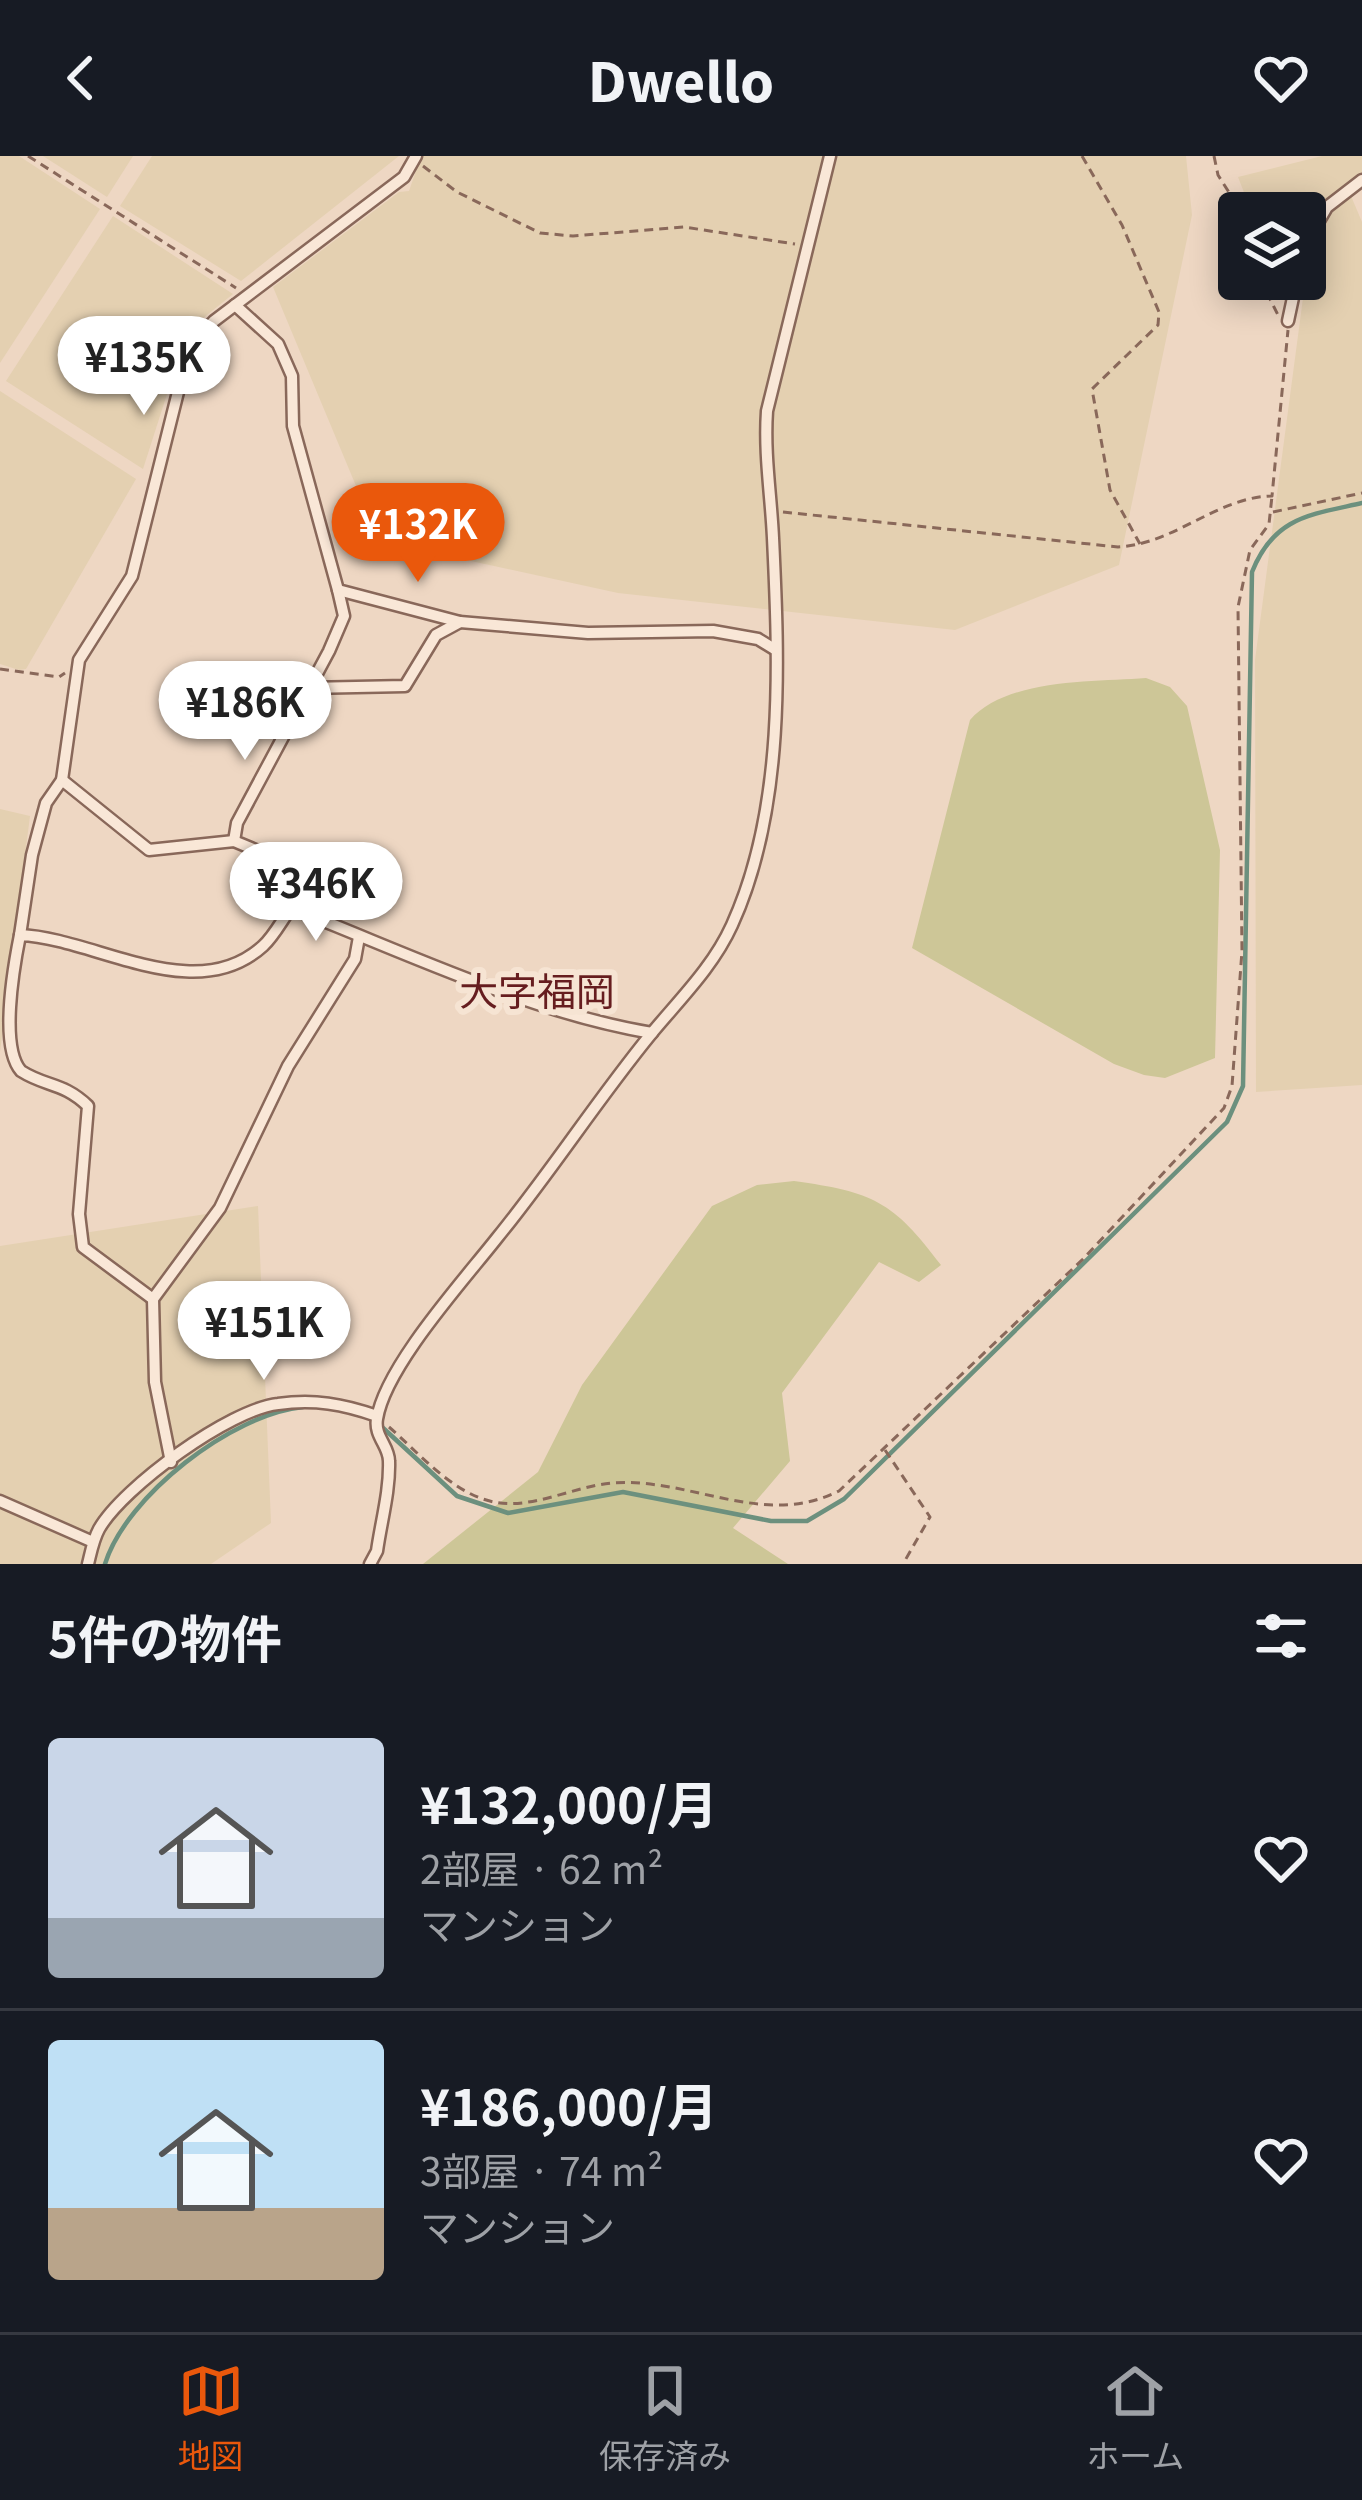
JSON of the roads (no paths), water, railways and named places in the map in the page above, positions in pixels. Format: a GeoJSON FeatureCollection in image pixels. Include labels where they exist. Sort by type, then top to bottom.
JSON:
{"type":"FeatureCollection","features":[{"type":"Feature","properties":{"kind":"street"},"geometry":{"type":"LineString","coordinates":[[370,1564],[377,1552],[390,1456],[377,1434],[377,1416],[434,1312],[499,1236],[652,1033],[695,986],[732,927],[747,884],[766,800],[776,650],[772,511],[764,443],[767,411],[830,156]]}},
{"type":"Feature","properties":{"kind":"street"},"geometry":{"type":"LineString","coordinates":[[153,1300],[83,1246],[79,1214],[88,1106],[69,1087],[21,1071],[5,1053],[2,1031],[46,802],[62,780],[80,660],[132,576],[189,348],[235,305],[388,190],[416,158]]}},
{"type":"Feature","properties":{"kind":"street"},"geometry":{"type":"LineString","coordinates":[[1326,210],[1362,180]]}},
{"type":"Feature","properties":{"kind":"street"},"geometry":{"type":"LineString","coordinates":[[1288,321],[1292,300]]}},
{"type":"Feature","properties":{"kind":"street"},"geometry":{"type":"LineString","coordinates":[[234,841],[237,823],[344,616],[293,426],[292,376],[278,344],[235,305]]}},
{"type":"Feature","properties":{"kind":"street"},"geometry":{"type":"LineString","coordinates":[[338,590],[460,622],[588,633],[713,631],[758,639],[776,650]]}},
{"type":"Feature","properties":{"kind":"street"},"geometry":{"type":"LineString","coordinates":[[307,688],[405,686],[436,635],[460,622]]}},
{"type":"Feature","properties":{"kind":"street"},"geometry":{"type":"LineString","coordinates":[[20,935],[50,936],[148,966],[192,972],[253,953],[291,908],[289,884],[277,859],[234,841],[148,850],[62,780]]}},
{"type":"Feature","properties":{"kind":"street"},"geometry":{"type":"LineString","coordinates":[[291,908],[359,937],[614,1026],[652,1033]]}},
{"type":"Feature","properties":{"kind":"street"},"geometry":{"type":"LineString","coordinates":[[171,1462],[155,1382],[153,1300],[220,1208],[288,1066],[355,959],[359,937]]}},
{"type":"Feature","properties":{"kind":"street"},"geometry":{"type":"LineString","coordinates":[[88,1564],[101,1525],[171,1462],[229,1420],[274,1404],[334,1401],[377,1416]]}},
{"type":"Feature","properties":{"kind":"street"},"geometry":{"type":"LineString","coordinates":[[0,1501],[93,1542]]}},
{"type":"Feature","properties":{"kind":"waterway"},"geometry":{"type":"LineString","coordinates":[[382,1427],[457,1496],[508,1513],[623,1492],[771,1521],[807,1521],[844,1499],[1227,1122],[1243,1086],[1252,572],[1282,529],[1310,516],[1362,503]]}},
{"type":"Feature","properties":{"kind":"waterway"},"geometry":{"type":"LineString","coordinates":[[105,1564],[135,1512],[185,1463],[245,1425],[303,1407]]}},
{"type":"Feature","properties":{"kind":"district","name":"大字福岡"},"geometry":{"type":"Point","coordinates":[537,992]}}]}
